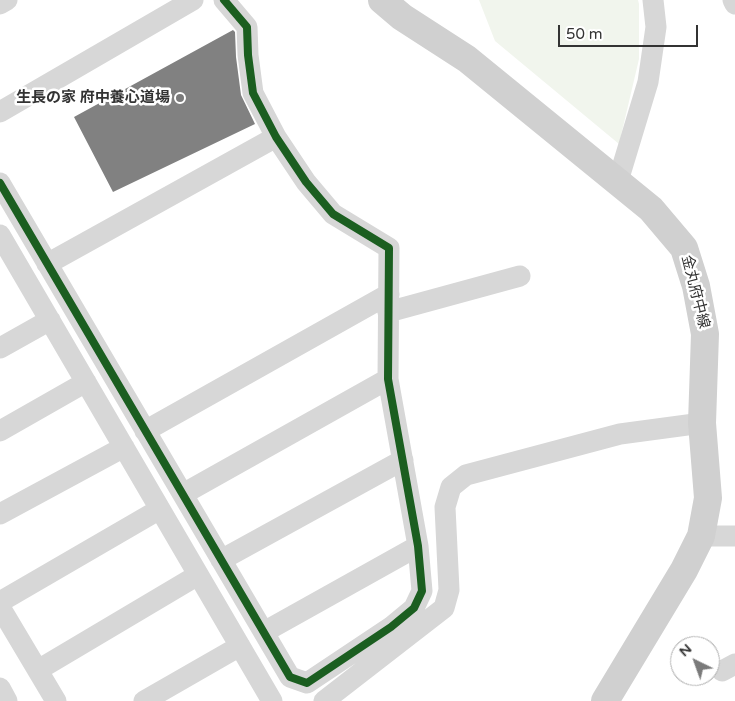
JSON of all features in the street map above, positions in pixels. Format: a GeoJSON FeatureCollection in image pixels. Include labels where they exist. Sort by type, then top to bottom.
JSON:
{"type":"FeatureCollection","features":[{"type":"Feature","properties":{"kind":"main road","name":"金丸府中線"},"geometry":{"type":"LineString","coordinates":[[382,0],[402,17],[467,59],[618,181],[651,209],[684,248],[696,286],[705,334],[702,423],[708,498],[701,536],[684,570],[605,701]]}},
{"type":"Feature","properties":{"kind":"street"},"geometry":{"type":"LineString","coordinates":[[0,4],[7,0]]}},
{"type":"Feature","properties":{"kind":"street"},"geometry":{"type":"LineString","coordinates":[[0,112],[193,0]]}},
{"type":"Feature","properties":{"kind":"street"},"geometry":{"type":"LineString","coordinates":[[224,0],[247,27],[248,55],[253,93],[276,137],[306,182],[333,214],[389,248],[388,379],[418,546],[422,591],[414,608],[397,634],[324,701]]}},
{"type":"Feature","properties":{"kind":"street"},"geometry":{"type":"LineString","coordinates":[[618,181],[648,82],[656,26],[653,0]]}},
{"type":"Feature","properties":{"kind":"street"},"geometry":{"type":"LineString","coordinates":[[733,0],[735,4]]}},
{"type":"Feature","properties":{"kind":"street"},"geometry":{"type":"LineString","coordinates":[[48,264],[276,137]]}},
{"type":"Feature","properties":{"kind":"street"},"geometry":{"type":"LineString","coordinates":[[0,183],[290,677],[307,683],[444,608],[449,590],[445,507],[451,487],[466,475],[620,434],[702,423]]}},
{"type":"Feature","properties":{"kind":"street"},"geometry":{"type":"LineString","coordinates":[[0,235],[6,258],[50,320],[272,701]]}},
{"type":"Feature","properties":{"kind":"street"},"geometry":{"type":"LineString","coordinates":[[145,431],[389,303],[520,276]]}},
{"type":"Feature","properties":{"kind":"street"},"geometry":{"type":"LineString","coordinates":[[0,348],[50,320]]}},
{"type":"Feature","properties":{"kind":"street"},"geometry":{"type":"LineString","coordinates":[[183,494],[388,379]]}},
{"type":"Feature","properties":{"kind":"street"},"geometry":{"type":"LineString","coordinates":[[0,431],[86,382]]}},
{"type":"Feature","properties":{"kind":"street"},"geometry":{"type":"LineString","coordinates":[[0,514],[124,447]]}},
{"type":"Feature","properties":{"kind":"street"},"geometry":{"type":"LineString","coordinates":[[221,560],[403,460]]}},
{"type":"Feature","properties":{"kind":"street"},"geometry":{"type":"LineString","coordinates":[[0,602],[160,509]]}},
{"type":"Feature","properties":{"kind":"street"},"geometry":{"type":"LineString","coordinates":[[701,536],[735,536]]}},
{"type":"Feature","properties":{"kind":"street"},"geometry":{"type":"LineString","coordinates":[[264,632],[418,546]]}},
{"type":"Feature","properties":{"kind":"street"},"geometry":{"type":"LineString","coordinates":[[38,670],[198,575]]}},
{"type":"Feature","properties":{"kind":"street"},"geometry":{"type":"LineString","coordinates":[[0,607],[56,701]]}},
{"type":"Feature","properties":{"kind":"street"},"geometry":{"type":"LineString","coordinates":[[144,701],[240,646]]}},
{"type":"Feature","properties":{"kind":"street"},"geometry":{"type":"LineString","coordinates":[[0,688],[7,701]]}},
{"type":"Feature","properties":{"kind":"shaded area"},"geometry":{"type":"Polygon","coordinates":[[[479,0],[638,0],[639,59],[619,144],[495,41],[479,0]]]}},
{"type":"Feature","properties":{"kind":"building","name":"生長の家 府中養心道場"},"geometry":{"type":"Polygon","coordinates":[[[233,30],[235,32],[241,95],[255,124],[113,192],[74,117],[233,30]]]}},
{"type":"Feature","properties":{"kind":"cycle path"},"geometry":{"type":"LineString","coordinates":[[0,183],[290,677],[307,683],[391,627],[414,608],[422,591],[418,546],[388,379],[389,248],[333,214],[306,182],[276,137],[253,93],[248,55],[247,27],[224,0]]}},
{"type":"Feature","properties":{"kind":"place","name":"生長の家 府中養心道場"},"geometry":{"type":"Point","coordinates":[180,98]}}]}
